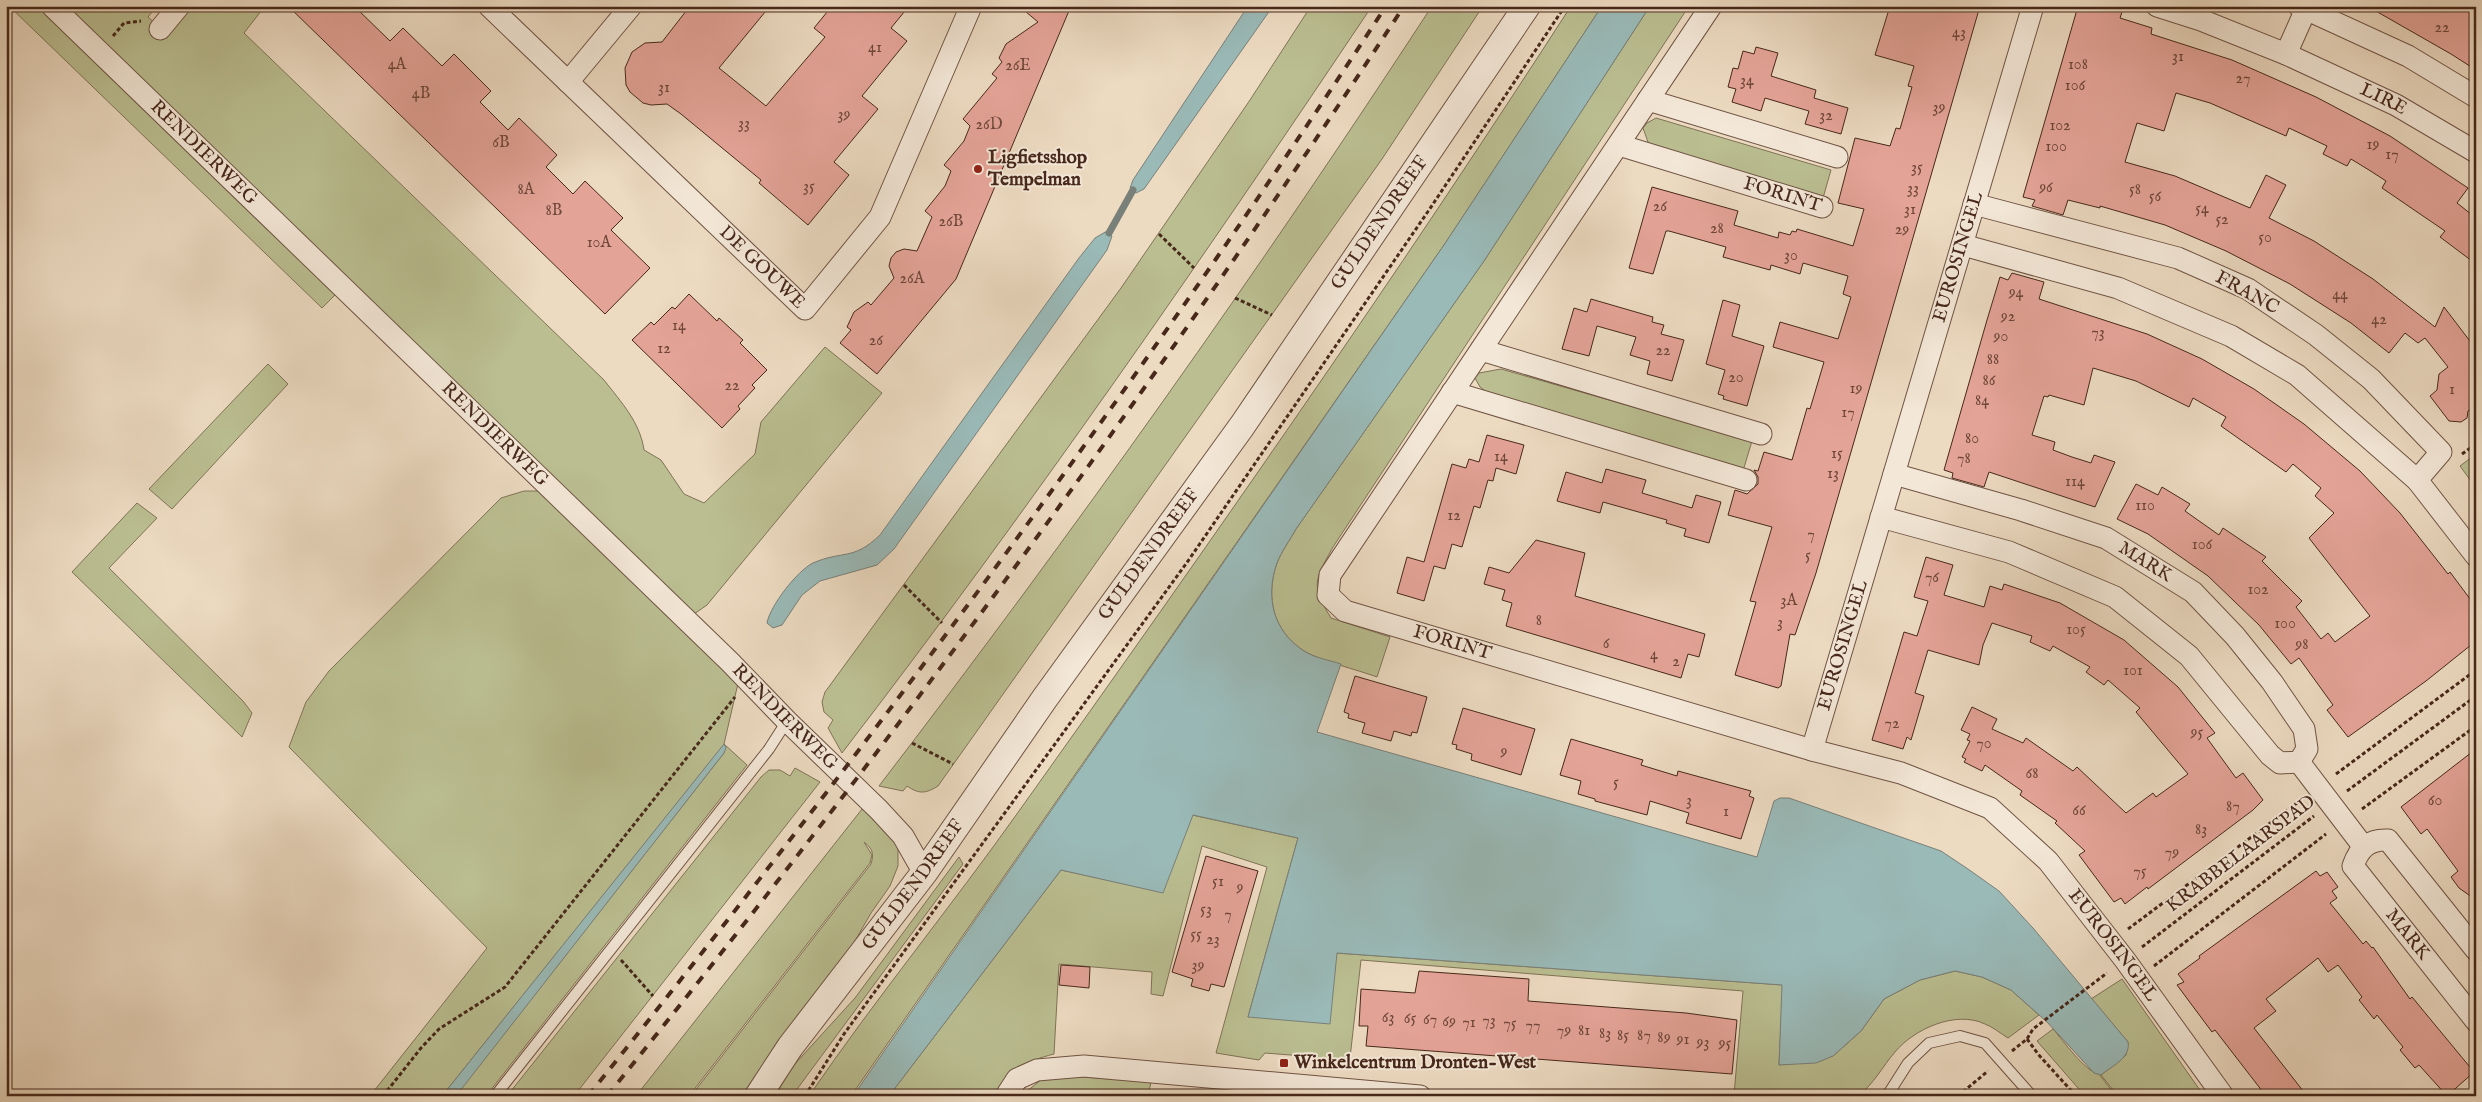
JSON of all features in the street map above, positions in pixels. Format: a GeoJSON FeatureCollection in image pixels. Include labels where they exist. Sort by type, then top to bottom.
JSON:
{"type":"FeatureCollection","features":[{"type":"Feature","properties":{"kind":"street","name":"RENDIERWEG"},"geometry":{"type":"LineString","coordinates":[[52,6],[748,680],[903,836],[924,873]]}},
{"type":"Feature","properties":{"kind":"street"},"geometry":{"type":"LineString","coordinates":[[160,29],[179,6]]}},
{"type":"Feature","properties":{"kind":"street","name":"DE GOUWE"},"geometry":{"type":"LineString","coordinates":[[489,6],[805,308],[880,217],[971,6]]}},
{"type":"Feature","properties":{"kind":"street"},"geometry":{"type":"LineString","coordinates":[[568,82],[631,6]]}},
{"type":"Feature","properties":{"kind":"street","name":"GULDENDREEF"},"geometry":{"type":"LineString","coordinates":[[758,1096],[790,1047],[924,873],[1045,698],[1242,426],[1527,6]]}},
{"type":"Feature","properties":{"kind":"street","name":"FORINT"},"geometry":{"type":"LineString","coordinates":[[1711,6],[1330,576],[1328,595],[1345,611],[1812,750]]}},
{"type":"Feature","properties":{"kind":"street","name":"EUROSINGEL"},"geometry":{"type":"LineString","coordinates":[[2033,6],[1812,750],[1901,773],[1990,808],[2048,862],[2125,960],[2223,1096]]}},
{"type":"Feature","properties":{"kind":"street","name":"LIRE"},"geometry":{"type":"LineString","coordinates":[[2157,6],[2201,20],[2286,54],[2396,105],[2476,152]]}},
{"type":"Feature","properties":{"kind":"street"},"geometry":{"type":"LineString","coordinates":[[2286,54],[2302,8],[2408,56],[2476,97]]}},
{"type":"Feature","properties":{"kind":"street"},"geometry":{"type":"LineString","coordinates":[[1648,100],[1837,157]]}},
{"type":"Feature","properties":{"kind":"street","name":"FORINT"},"geometry":{"type":"LineString","coordinates":[[1619,145],[1822,207]]}},
{"type":"Feature","properties":{"kind":"street","name":"FRANC"},"geometry":{"type":"LineString","coordinates":[[1974,204],[2178,258],[2248,289],[2316,335],[2372,379],[2441,452],[2418,480]]}},
{"type":"Feature","properties":{"kind":"street"},"geometry":{"type":"LineString","coordinates":[[1962,245],[2118,288],[2231,336],[2297,375],[2418,480],[2476,556]]}},
{"type":"Feature","properties":{"kind":"street"},"geometry":{"type":"LineString","coordinates":[[1481,350],[1760,434]]}},
{"type":"Feature","properties":{"kind":"street"},"geometry":{"type":"LineString","coordinates":[[1452,392],[1746,480]]}},
{"type":"Feature","properties":{"kind":"street","name":"MARK"},"geometry":{"type":"LineString","coordinates":[[1894,474],[2021,510],[2106,538],[2193,592],[2235,636],[2272,682],[2304,729],[2307,749],[2299,762]]}},
{"type":"Feature","properties":{"kind":"street"},"geometry":{"type":"LineString","coordinates":[[1881,517],[2010,552],[2115,597],[2189,656],[2270,755],[2280,763],[2299,762],[2363,846],[2378,839],[2388,840],[2476,950]]}},
{"type":"Feature","properties":{"kind":"street","name":"MARK"},"geometry":{"type":"LineString","coordinates":[[2363,846],[2353,866],[2476,1021]]}},
{"type":"Feature","properties":{"kind":"street"},"geometry":{"type":"LineString","coordinates":[[1006,1096],[1017,1079],[1037,1070],[1084,1066],[1200,1086],[1420,1096]]}},
{"type":"Feature","properties":{"kind":"lane"},"geometry":{"type":"LineString","coordinates":[[496,1096],[770,750],[787,721]]}},
{"type":"Feature","properties":{"kind":"lane"},"geometry":{"type":"LineString","coordinates":[[1887,1096],[1908,1063],[1928,1043],[1960,1036],[1985,1043],[2032,1096]]}},
{"type":"Feature","properties":{"kind":"path","name":"GULDENDREEF"},"geometry":{"type":"LineString","coordinates":[[805,1096],[844,1034],[1188,561],[1429,210],[1564,6]]}},
{"type":"Feature","properties":{"kind":"path"},"geometry":{"type":"LineString","coordinates":[[98,51],[124,23],[149,20],[160,29]]}},
{"type":"Feature","properties":{"kind":"path"},"geometry":{"type":"LineString","coordinates":[[1159,234],[1194,268]]}},
{"type":"Feature","properties":{"kind":"path"},"geometry":{"type":"LineString","coordinates":[[1235,298],[1272,315]]}},
{"type":"Feature","properties":{"kind":"path"},"geometry":{"type":"LineString","coordinates":[[904,585],[942,623]]}},
{"type":"Feature","properties":{"kind":"path"},"geometry":{"type":"LineString","coordinates":[[2111,942],[2325,795],[2476,670]]}},
{"type":"Feature","properties":{"kind":"path"},"geometry":{"type":"LineString","coordinates":[[383,1096],[421,1048],[439,1029],[505,987],[748,680]]}},
{"type":"Feature","properties":{"kind":"path","name":"KRABBELAARSPAD"},"geometry":{"type":"LineString","coordinates":[[2076,1096],[2027,1039],[2033,1029],[2125,960],[2325,795],[2476,696]]}},
{"type":"Feature","properties":{"kind":"path"},"geometry":{"type":"LineString","coordinates":[[2138,978],[2344,821],[2476,726]]}},
{"type":"Feature","properties":{"kind":"path"},"geometry":{"type":"LineString","coordinates":[[912,743],[953,764]]}},
{"type":"Feature","properties":{"kind":"path"},"geometry":{"type":"LineString","coordinates":[[617,956],[653,996]]}},
{"type":"Feature","properties":{"kind":"green space"},"geometry":{"type":"Polygon","coordinates":[[[9,6],[42,6],[340,290],[322,308],[9,6]]]}},
{"type":"Feature","properties":{"kind":"green space"},"geometry":{"type":"Polygon","coordinates":[[[66,6],[157,6],[148,17],[168,35],[193,6],[265,6],[244,33],[604,380],[634,421],[644,450],[661,460],[684,494],[704,503],[755,454],[761,422],[825,347],[882,393],[707,605],[694,614],[66,6]]]}},
{"type":"Feature","properties":{"kind":"green space"},"geometry":{"type":"Polygon","coordinates":[[[1311,6],[1372,6],[1244,196],[1113,384],[979,570],[842,753],[828,728],[833,720],[824,712],[822,702],[825,692],[1121,288],[1250,100],[1311,6]]]}},
{"type":"Feature","properties":{"kind":"green space"},"geometry":{"type":"Polygon","coordinates":[[[1432,6],[1483,6],[1382,159],[938,786],[929,791],[922,792],[907,786],[903,791],[879,786],[1023,595],[1163,401],[1299,205],[1432,6]]]}},
{"type":"Feature","properties":{"kind":"green space"},"geometry":{"type":"Polygon","coordinates":[[[1571,6],[1602,6],[1444,245],[851,1096],[809,1096],[993,847],[1230,512],[1369,311],[1571,6]]]}},
{"type":"Feature","properties":{"kind":"green space"},"geometry":{"type":"Polygon","coordinates":[[[1650,6],[1689,6],[1333,547],[1322,567],[1317,582],[1318,589],[1324,607],[1331,618],[1390,637],[1377,677],[1304,651],[1285,634],[1274,612],[1272,601],[1273,576],[1281,555],[1296,529],[1484,261],[1650,6]]]}},
{"type":"Feature","properties":{"kind":"green space"},"geometry":{"type":"Polygon","coordinates":[[[1656,118],[1831,170],[1823,198],[1656,149],[1648,142],[1643,128],[1647,123],[1656,118]]]}},
{"type":"Feature","properties":{"kind":"green space"},"geometry":{"type":"Polygon","coordinates":[[[268,364],[288,384],[172,509],[149,489],[268,364]]]}},
{"type":"Feature","properties":{"kind":"green space"},"geometry":{"type":"Polygon","coordinates":[[[1501,369],[1752,441],[1743,471],[1494,397],[1480,387],[1475,378],[1479,373],[1501,369]]]}},
{"type":"Feature","properties":{"kind":"green space"},"geometry":{"type":"Polygon","coordinates":[[[2476,454],[2476,488],[2460,466],[2476,454]]]}},
{"type":"Feature","properties":{"kind":"green space"},"geometry":{"type":"Polygon","coordinates":[[[524,491],[538,491],[739,679],[724,744],[747,765],[486,1096],[455,1096],[724,753],[724,745],[442,1096],[370,1096],[487,948],[289,747],[306,702],[329,671],[501,498],[524,491]]]}},
{"type":"Feature","properties":{"kind":"green space"},"geometry":{"type":"Polygon","coordinates":[[[137,503],[157,518],[109,568],[243,701],[252,713],[242,737],[72,572],[137,503]]]}},
{"type":"Feature","properties":{"kind":"green space"},"geometry":{"type":"Polygon","coordinates":[[[795,768],[820,782],[574,1096],[507,1096],[761,777],[769,770],[780,770],[790,776],[795,768]]]}},
{"type":"Feature","properties":{"kind":"green space"},"geometry":{"type":"Polygon","coordinates":[[[866,804],[898,844],[898,866],[890,886],[871,913],[848,953],[742,1096],[691,1096],[871,864],[872,855],[870,863],[689,1096],[636,1096],[866,804]],[[864,842],[872,855],[869,847],[864,842]]]}},
{"type":"Feature","properties":{"kind":"green space"},"geometry":{"type":"Polygon","coordinates":[[[1192,815],[1298,838],[1248,1017],[1336,953],[1783,985],[1779,1065],[1833,1056],[1861,1031],[1884,999],[1920,980],[1955,971],[1982,977],[2011,990],[2039,1015],[2008,1038],[1994,1028],[1974,1020],[1961,1019],[1949,1021],[1924,1029],[1895,1052],[1869,1086],[1858,1096],[1741,1096],[1734,1095],[1743,991],[1361,960],[1349,1067],[1320,1064],[1316,1057],[1265,1053],[1259,1060],[1216,1053],[1267,867],[1202,846],[1163,996],[1151,994],[1152,972],[1059,964],[1054,1054],[1034,1060],[1020,1068],[1008,1079],[996,1096],[889,1096],[1061,870],[1162,892],[1192,815]]]}},
{"type":"Feature","properties":{"kind":"green space"},"geometry":{"type":"Polygon","coordinates":[[[959,857],[963,864],[792,1096],[775,1096],[793,1066],[855,998],[959,857]]]}},
{"type":"Feature","properties":{"kind":"green space"},"geometry":{"type":"Polygon","coordinates":[[[2122,979],[2204,1096],[2118,1096],[2101,1075],[2126,1055],[2128,1042],[2091,999],[2122,979]]]}},
{"type":"Feature","properties":{"kind":"green space"},"geometry":{"type":"Polygon","coordinates":[[[2053,1029],[2087,1068],[2099,1074],[2116,1096],[2085,1096],[2037,1041],[2053,1029]]]}},
{"type":"Feature","properties":{"kind":"green space"},"geometry":{"type":"Polygon","coordinates":[[[1069,1076],[1151,1082],[1148,1096],[1021,1096],[1042,1079],[1069,1076]]]}},
{"type":"Feature","properties":{"kind":"water"},"geometry":{"type":"Polygon","coordinates":[[[1248,6],[1273,6],[1144,189],[1136,193],[1130,188],[1133,180],[1248,6]]]}},
{"type":"Feature","properties":{"kind":"water"},"geometry":{"type":"Polygon","coordinates":[[[1602,6],[1650,6],[1484,261],[1296,529],[1277,563],[1273,576],[1272,601],[1274,612],[1285,634],[1304,651],[1341,664],[1317,732],[1757,857],[1774,801],[1780,798],[1789,798],[1941,851],[1999,891],[2033,928],[2128,1042],[2127,1053],[2101,1075],[2094,1073],[2047,1022],[2011,990],[1982,977],[1955,971],[1920,980],[1884,999],[1861,1031],[1833,1056],[1816,1063],[1779,1065],[1782,985],[1337,953],[1330,1024],[1248,1017],[1298,838],[1193,815],[1163,893],[1061,870],[889,1096],[853,1096],[1444,245],[1602,6]]]}},
{"type":"Feature","properties":{"kind":"water"},"geometry":{"type":"Polygon","coordinates":[[[1107,231],[1112,236],[1107,250],[894,549],[877,565],[820,581],[802,595],[782,625],[773,628],[767,623],[773,608],[799,573],[813,563],[823,559],[862,549],[880,535],[1079,258],[1095,238],[1107,231]]]}},
{"type":"Feature","properties":{"kind":"water"},"geometry":{"type":"Polygon","coordinates":[[[724,744],[726,748],[724,753],[456,1096],[442,1096],[724,744]]]}},
{"type":"Feature","properties":{"kind":"building"},"geometry":{"type":"Polygon","coordinates":[[[288,6],[354,6],[390,41],[403,28],[442,66],[454,54],[491,91],[480,102],[508,130],[519,118],[557,155],[546,167],[573,194],[585,181],[623,218],[611,230],[650,268],[605,314],[288,6]]]}},
{"type":"Feature","properties":{"kind":"building"},"geometry":{"type":"Polygon","coordinates":[[[690,6],[770,6],[719,68],[766,106],[825,37],[814,28],[832,6],[909,6],[891,28],[907,41],[862,96],[878,109],[834,162],[849,175],[808,225],[759,183],[761,180],[681,114],[667,104],[651,105],[643,103],[630,92],[626,85],[625,68],[632,52],[645,43],[662,42],[690,6]]]}},
{"type":"Feature","properties":{"kind":"building"},"geometry":{"type":"Polygon","coordinates":[[[1019,6],[1071,6],[956,279],[877,374],[840,343],[851,330],[847,327],[854,312],[868,302],[871,305],[894,278],[889,266],[891,258],[896,252],[904,249],[917,251],[932,217],[925,211],[945,186],[951,171],[944,165],[964,141],[970,126],[963,119],[997,78],[992,74],[1002,62],[999,58],[1006,44],[1038,22],[1019,6]]]}},
{"type":"Feature","properties":{"kind":"building"},"geometry":{"type":"Polygon","coordinates":[[[1890,6],[1980,6],[1816,573],[1795,635],[1790,634],[1781,686],[1778,688],[1735,675],[1756,602],[1750,601],[1772,527],[1728,515],[1735,490],[1747,494],[1758,484],[1758,477],[1754,470],[1758,471],[1764,452],[1792,460],[1807,408],[1810,409],[1824,362],[1773,347],[1780,322],[1838,339],[1851,297],[1843,294],[1848,276],[1803,263],[1800,274],[1771,265],[1770,270],[1723,257],[1726,247],[1669,231],[1666,231],[1653,274],[1629,268],[1652,187],[1738,211],[1734,225],[1778,238],[1779,232],[1790,235],[1792,231],[1796,232],[1797,229],[1853,246],[1864,209],[1838,203],[1855,138],[1890,146],[1896,128],[1900,129],[1912,87],[1908,86],[1914,66],[1875,55],[1890,6]]]}},
{"type":"Feature","properties":{"kind":"building"},"geometry":{"type":"Polygon","coordinates":[[[2078,6],[2124,6],[2120,18],[2152,28],[2151,34],[2232,60],[2316,97],[2390,136],[2468,188],[2457,203],[2476,218],[2476,264],[2440,237],[2445,231],[2382,188],[2386,181],[2351,159],[2347,166],[2323,154],[2327,146],[2289,128],[2286,136],[2210,103],[2176,93],[2164,131],[2137,123],[2125,162],[2175,176],[2250,208],[2266,175],[2286,185],[2269,218],[2314,241],[2373,279],[2435,327],[2444,307],[2476,349],[2476,406],[2468,411],[2467,418],[2461,422],[2449,421],[2430,396],[2437,390],[2439,374],[2448,367],[2425,338],[2418,343],[2405,333],[2389,353],[2351,323],[2290,284],[2226,251],[2165,225],[2100,206],[2100,208],[2068,200],[2063,215],[2032,206],[2035,200],[2023,197],[2078,6]]]}},
{"type":"Feature","properties":{"kind":"building"},"geometry":{"type":"Polygon","coordinates":[[[2367,6],[2476,6],[2476,70],[2451,54],[2367,6]]]}},
{"type":"Feature","properties":{"kind":"building"},"geometry":{"type":"Polygon","coordinates":[[[1756,47],[1778,53],[1771,76],[1816,90],[1814,98],[1848,108],[1841,134],[1805,124],[1809,111],[1765,98],[1761,111],[1732,102],[1736,89],[1728,87],[1733,68],[1738,69],[1743,51],[1754,54],[1756,47]]]}},
{"type":"Feature","properties":{"kind":"building"},"geometry":{"type":"Polygon","coordinates":[[[2012,273],[2044,282],[2039,299],[2147,334],[2202,359],[2254,389],[2304,424],[2360,471],[2400,513],[2448,574],[2450,572],[2476,607],[2476,641],[2426,681],[2348,737],[2327,710],[2333,705],[2299,658],[2291,664],[2259,625],[2208,576],[2148,534],[2117,519],[2136,484],[2158,495],[2162,487],[2190,504],[2185,511],[2219,535],[2223,528],[2266,557],[2262,561],[2302,601],[2296,607],[2321,639],[2328,633],[2335,642],[2370,616],[2309,538],[2334,513],[2315,496],[2321,488],[2293,464],[2286,472],[2221,426],[2226,417],[2193,398],[2189,407],[2136,381],[2093,368],[2084,405],[2049,395],[2048,397],[2044,396],[2032,435],[2055,442],[2053,450],[2072,457],[2091,463],[2094,455],[2115,462],[2095,507],[1989,472],[1984,487],[1952,478],[1953,473],[1944,470],[1987,320],[2000,277],[2008,280],[2012,273]]]}},
{"type":"Feature","properties":{"kind":"building"},"geometry":{"type":"Polygon","coordinates":[[[689,294],[717,321],[719,318],[743,340],[740,343],[767,370],[752,385],[755,388],[738,406],[740,409],[722,428],[632,340],[651,322],[654,325],[672,307],[675,309],[689,294]]]}},
{"type":"Feature","properties":{"kind":"building"},"geometry":{"type":"Polygon","coordinates":[[[1591,299],[1653,317],[1652,322],[1664,325],[1661,334],[1684,340],[1672,381],[1647,374],[1650,361],[1630,355],[1636,337],[1597,326],[1589,356],[1562,349],[1574,308],[1587,312],[1591,299]]]}},
{"type":"Feature","properties":{"kind":"building"},"geometry":{"type":"Polygon","coordinates":[[[1723,300],[1740,305],[1732,336],[1764,346],[1747,406],[1723,399],[1724,396],[1718,394],[1725,370],[1706,364],[1723,300]]]}},
{"type":"Feature","properties":{"kind":"building"},"geometry":{"type":"Polygon","coordinates":[[[1487,435],[1524,445],[1516,474],[1496,468],[1493,481],[1488,480],[1480,508],[1474,506],[1462,547],[1452,544],[1445,569],[1434,566],[1424,601],[1397,593],[1407,557],[1424,562],[1452,464],[1466,468],[1469,459],[1479,462],[1487,435]]]}},
{"type":"Feature","properties":{"kind":"building"},"geometry":{"type":"Polygon","coordinates":[[[1606,469],[1646,480],[1642,493],[1692,508],[1696,495],[1721,502],[1709,543],[1684,536],[1686,529],[1666,523],[1667,520],[1603,502],[1600,513],[1557,501],[1566,472],[1602,483],[1606,469]]]}},
{"type":"Feature","properties":{"kind":"building"},"geometry":{"type":"Polygon","coordinates":[[[1536,540],[1585,553],[1575,596],[1705,634],[1699,657],[1688,654],[1681,678],[1506,626],[1512,603],[1502,600],[1505,590],[1484,584],[1489,567],[1509,573],[1536,540]]]}},
{"type":"Feature","properties":{"kind":"building"},"geometry":{"type":"Polygon","coordinates":[[[1926,557],[1953,565],[1944,595],[1984,607],[1990,586],[2002,590],[2004,584],[2060,603],[2124,640],[2178,687],[2215,733],[2207,738],[2236,778],[2243,773],[2263,800],[2253,810],[2148,889],[2147,887],[2125,904],[2121,898],[2114,902],[2079,855],[2085,851],[2055,823],[2057,821],[2020,795],[2022,791],[1985,765],[1982,771],[1964,762],[1966,759],[1962,757],[1970,741],[1967,740],[1970,734],[1961,730],[1972,707],[1997,719],[1992,729],[2023,743],[2026,738],[2073,771],[2077,767],[2126,813],[2153,793],[2156,797],[2188,774],[2136,712],[2140,708],[2108,680],[2104,685],[2086,672],[2090,667],[2053,646],[2050,651],[2030,642],[2032,636],[1992,623],[1983,645],[1979,665],[1928,650],[1915,693],[1924,696],[1911,740],[1907,737],[1903,749],[1872,740],[1904,632],[1917,636],[1928,601],[1914,597],[1926,557]]]}},
{"type":"Feature","properties":{"kind":"building"},"geometry":{"type":"Polygon","coordinates":[[[1355,676],[1427,697],[1417,733],[1412,732],[1411,736],[1394,731],[1391,741],[1362,733],[1365,723],[1348,718],[1349,714],[1344,712],[1355,676]]]}},
{"type":"Feature","properties":{"kind":"building"},"geometry":{"type":"Polygon","coordinates":[[[1463,708],[1535,729],[1521,775],[1471,760],[1472,754],[1456,749],[1457,745],[1452,744],[1463,708]]]}},
{"type":"Feature","properties":{"kind":"building"},"geometry":{"type":"Polygon","coordinates":[[[1571,739],[1643,760],[1641,765],[1677,776],[1678,771],[1751,791],[1749,796],[1754,798],[1741,839],[1686,823],[1689,813],[1650,801],[1647,815],[1595,801],[1595,799],[1578,794],[1581,781],[1560,775],[1571,739]]]}},
{"type":"Feature","properties":{"kind":"building"},"geometry":{"type":"Polygon","coordinates":[[[2476,749],[2476,900],[2459,888],[2451,877],[2458,871],[2427,829],[2421,834],[2401,807],[2476,749]]]}},
{"type":"Feature","properties":{"kind":"building"},"geometry":{"type":"Polygon","coordinates":[[[1206,856],[1258,871],[1224,987],[1211,984],[1209,991],[1191,986],[1193,979],[1172,972],[1206,856]]]}},
{"type":"Feature","properties":{"kind":"building"},"geometry":{"type":"Polygon","coordinates":[[[2316,871],[2320,876],[2327,872],[2338,887],[2332,891],[2337,898],[2330,903],[2363,944],[2366,941],[2373,947],[2410,999],[2412,997],[2474,1072],[2447,1096],[2419,1065],[2415,1068],[2400,1050],[2403,1047],[2377,1015],[2374,1019],[2359,1000],[2362,997],[2338,965],[2328,972],[2318,958],[2266,999],[2276,1011],[2254,1028],[2307,1096],[2266,1096],[2215,1030],[2212,1032],[2177,985],[2184,982],[2178,974],[2200,958],[2199,956],[2316,871]]]}},
{"type":"Feature","properties":{"kind":"building"},"geometry":{"type":"Polygon","coordinates":[[[1061,965],[1090,967],[1089,988],[1059,985],[1061,965]]]}},
{"type":"Feature","properties":{"kind":"building"},"geometry":{"type":"Polygon","coordinates":[[[1419,971],[1529,979],[1528,1001],[1686,1013],[1737,1020],[1732,1074],[1366,1046],[1368,1026],[1359,1026],[1361,989],[1415,993],[1419,971]]]}},
{"type":"Feature","properties":{"kind":"waterway"},"geometry":{"type":"LineString","coordinates":[[1109,233],[1133,190]]}},
{"type":"Feature","properties":{"kind":"railway"},"geometry":{"type":"LineString","coordinates":[[588,1096],[797,831],[1000,561],[1100,424],[1197,286],[1293,147],[1386,6]]}},
{"type":"Feature","properties":{"kind":"railway"},"geometry":{"type":"LineString","coordinates":[[607,1096],[816,831],[919,697],[1019,561],[1215,286],[1311,147],[1404,6]]}},
{"type":"Feature","properties":{"kind":"place","name":"Ligfietsshop Tempelman"},"geometry":{"type":"Point","coordinates":[978,169]}},
{"type":"Feature","properties":{"kind":"place","name":"Winkelcentrum Dronten-West"},"geometry":{"type":"Point","coordinates":[1284,1063]}}]}
